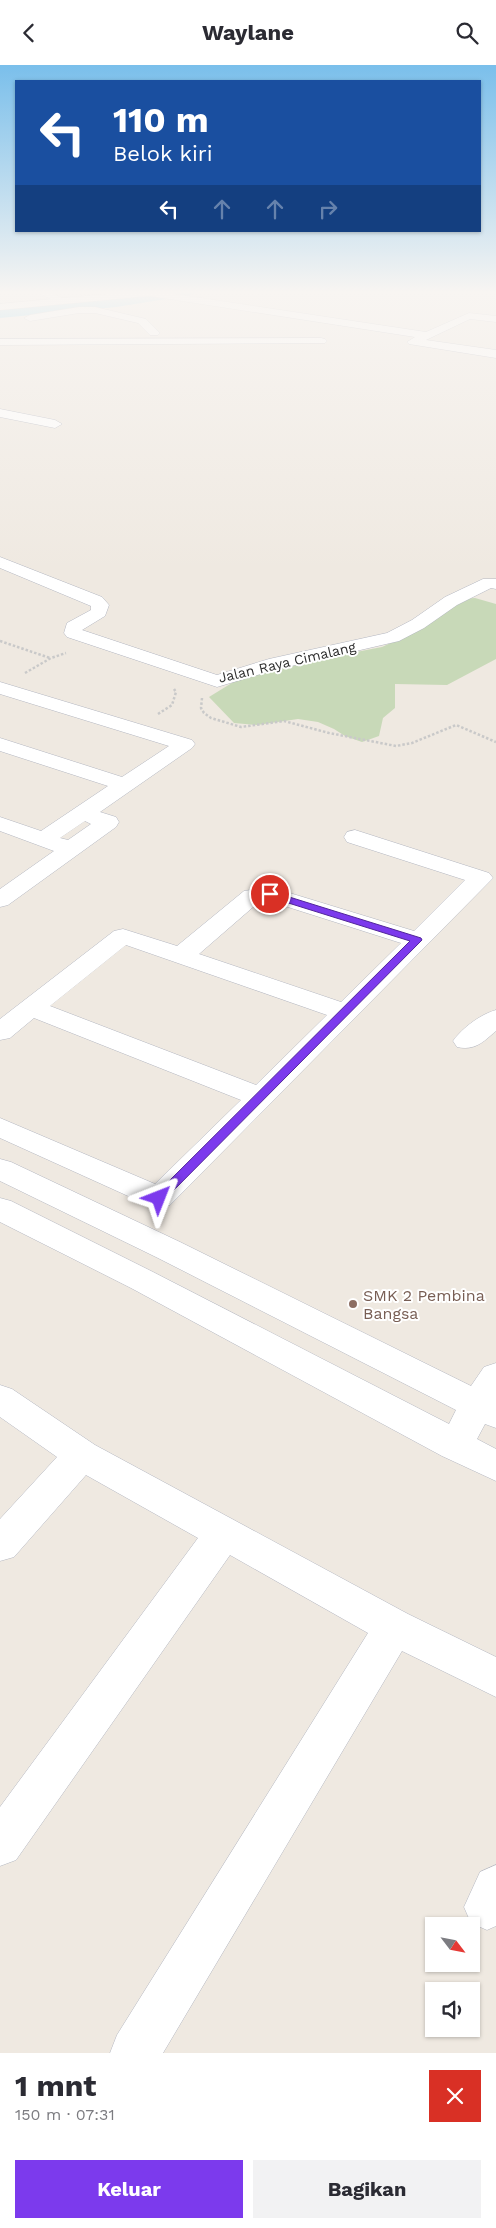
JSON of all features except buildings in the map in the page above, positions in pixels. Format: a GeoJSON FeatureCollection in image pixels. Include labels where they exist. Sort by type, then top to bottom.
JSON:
{"type":"FeatureCollection","features":[{"type":"Feature","properties":{"kind":"street"},"geometry":{"type":"LineString","coordinates":[[0,413],[55,424]]}},
{"type":"Feature","properties":{"kind":"street","name":"Jalan Raya Cimalang"},"geometry":{"type":"LineString","coordinates":[[0,562],[96,601],[100,605],[99,612],[74,627],[74,633],[217,681],[269,665],[393,637],[492,579]]}},
{"type":"Feature","properties":{"kind":"street"},"geometry":{"type":"LineString","coordinates":[[8,683],[134,729],[185,744],[43,839]]}},
{"type":"Feature","properties":{"kind":"street"},"geometry":{"type":"LineString","coordinates":[[0,744],[125,785]]}},
{"type":"Feature","properties":{"kind":"street"},"geometry":{"type":"LineString","coordinates":[[0,900],[108,822],[83,813]]}},
{"type":"Feature","properties":{"kind":"street"},"geometry":{"type":"LineString","coordinates":[[0,824],[71,849]]}},
{"type":"Feature","properties":{"kind":"street"},"geometry":{"type":"LineString","coordinates":[[0,1127],[159,1198],[344,1012],[481,878],[355,837]]}},
{"type":"Feature","properties":{"kind":"street"},"geometry":{"type":"LineString","coordinates":[[181,956],[252,896],[270,894],[417,940]]}},
{"type":"Feature","properties":{"kind":"street"},"geometry":{"type":"LineString","coordinates":[[0,1032],[123,936],[344,1012]]}},
{"type":"Feature","properties":{"kind":"street"},"geometry":{"type":"LineString","coordinates":[[31,1008],[261,1097]]}},
{"type":"Feature","properties":{"kind":"street"},"geometry":{"type":"LineString","coordinates":[[467,1041],[496,1018]]}},
{"type":"Feature","properties":{"kind":"street"},"geometry":{"type":"LineString","coordinates":[[0,1169],[170,1250],[486,1409]]}},
{"type":"Feature","properties":{"kind":"street"},"geometry":{"type":"LineString","coordinates":[[4,1216],[142,1280],[496,1466]]}},
{"type":"Feature","properties":{"kind":"street"},"geometry":{"type":"LineString","coordinates":[[142,1280],[170,1250]]}},
{"type":"Feature","properties":{"kind":"street"},"geometry":{"type":"LineString","coordinates":[[455,1446],[486,1409],[496,1375]]}},
{"type":"Feature","properties":{"kind":"street"},"geometry":{"type":"LineString","coordinates":[[0,1399],[82,1455],[394,1627],[496,1678]]}},
{"type":"Feature","properties":{"kind":"street"},"geometry":{"type":"LineString","coordinates":[[0,1545],[82,1455]]}},
{"type":"Feature","properties":{"kind":"street"},"geometry":{"type":"LineString","coordinates":[[0,1844],[224,1533]]}},
{"type":"Feature","properties":{"kind":"street"},"geometry":{"type":"LineString","coordinates":[[135,2053],[394,1627]]}},
{"type":"Feature","properties":{"kind":"path"},"geometry":{"type":"LineString","coordinates":[[0,641],[51,659]]}},
{"type":"Feature","properties":{"kind":"path"},"geometry":{"type":"LineString","coordinates":[[8,683],[51,659],[69,653]]}},
{"type":"Feature","properties":{"kind":"path"},"geometry":{"type":"LineString","coordinates":[[217,681],[204,694],[201,708],[211,718],[241,727],[284,721],[330,733],[396,746],[412,743],[451,726],[459,725],[496,742]]}},
{"type":"Feature","properties":{"kind":"path"},"geometry":{"type":"LineString","coordinates":[[134,729],[172,705],[176,692],[172,683]]}},
{"type":"Feature","properties":{"kind":"green space"},"geometry":{"type":"Polygon","coordinates":[[[475,598],[496,604],[496,659],[447,685],[395,684],[395,708],[383,718],[379,736],[362,742],[345,736],[318,722],[298,719],[257,725],[234,723],[209,697],[248,673],[382,647],[419,630],[460,599],[475,598]]]}},
{"type":"Feature","properties":{"kind":"place","name":"SMK 2 Pembina Bangsa"},"geometry":{"type":"Point","coordinates":[353,1304]}},
{"type":"Feature","properties":{"kind":"route"},"geometry":{"type":"LineString","coordinates":[[159,1198],[417,940],[270,894]]}}]}
